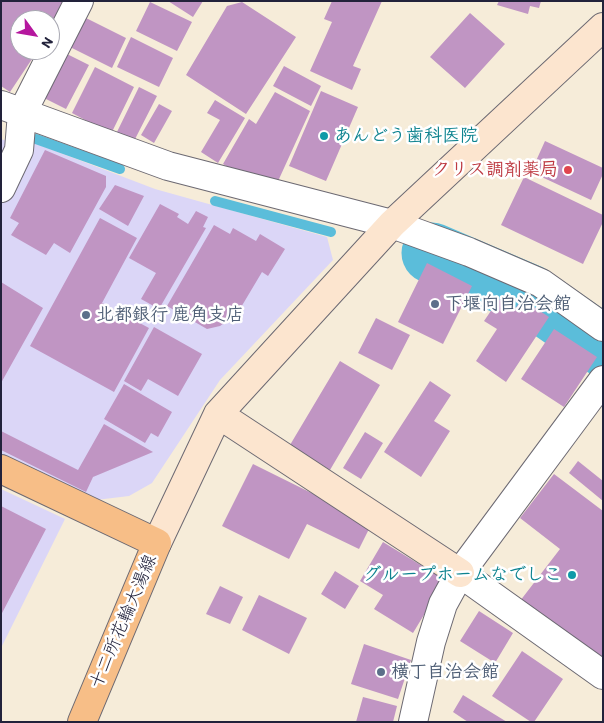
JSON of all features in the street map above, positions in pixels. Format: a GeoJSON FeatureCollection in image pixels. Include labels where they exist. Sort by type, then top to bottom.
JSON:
{"type":"FeatureCollection","features":[{"type":"Feature","properties":{"kind":"main road","name":"十二所花輪大湯線"},"geometry":{"type":"LineString","coordinates":[[1,469],[157,543],[82,722]]}},
{"type":"Feature","properties":{"kind":"street"},"geometry":{"type":"LineString","coordinates":[[1,188],[19,150],[12,109],[79,1]]}},
{"type":"Feature","properties":{"kind":"street"},"geometry":{"type":"LineString","coordinates":[[157,543],[218,414],[392,224],[603,27]]}},
{"type":"Feature","properties":{"kind":"street"},"geometry":{"type":"LineString","coordinates":[[12,109],[168,166],[392,224],[469,252],[541,283],[603,327]]}},
{"type":"Feature","properties":{"kind":"street"},"geometry":{"type":"LineString","coordinates":[[413,722],[434,632],[443,604],[460,573],[603,380]]}},
{"type":"Feature","properties":{"kind":"street"},"geometry":{"type":"LineString","coordinates":[[218,414],[460,573],[603,675]]}},
{"type":"Feature","properties":{"kind":"shaded area"},"geometry":{"type":"Polygon","coordinates":[[[1,139],[7,141],[29,141],[155,189],[327,237],[333,260],[220,380],[152,483],[129,496],[96,500],[1,455],[1,139]]]}},
{"type":"Feature","properties":{"kind":"shaded area"},"geometry":{"type":"Polygon","coordinates":[[[1,489],[65,519],[1,648],[1,489]]]}},
{"type":"Feature","properties":{"kind":"building"},"geometry":{"type":"Polygon","coordinates":[[[1,1],[70,1],[60,16],[60,10],[10,10],[10,60],[31,60],[10,92],[1,86],[1,1]]]}},
{"type":"Feature","properties":{"kind":"building"},"geometry":{"type":"Polygon","coordinates":[[[168,1],[203,1],[193,17],[168,1]]]}},
{"type":"Feature","properties":{"kind":"building"},"geometry":{"type":"Polygon","coordinates":[[[332,1],[382,1],[353,66],[361,69],[352,90],[310,71],[332,22],[324,19],[332,1]]]}},
{"type":"Feature","properties":{"kind":"building"},"geometry":{"type":"Polygon","coordinates":[[[499,1],[541,1],[539,8],[530,6],[528,14],[497,5],[499,1]]]}},
{"type":"Feature","properties":{"kind":"building"},"geometry":{"type":"Polygon","coordinates":[[[150,2],[192,22],[177,51],[136,31],[150,2]]]}},
{"type":"Feature","properties":{"kind":"building"},"geometry":{"type":"Polygon","coordinates":[[[242,2],[296,37],[246,114],[186,75],[227,6],[242,2]]]}},
{"type":"Feature","properties":{"kind":"building"},"geometry":{"type":"Polygon","coordinates":[[[470,13],[505,44],[465,88],[430,57],[470,13]]]}},
{"type":"Feature","properties":{"kind":"building"},"geometry":{"type":"Polygon","coordinates":[[[84,17],[126,38],[112,68],[70,47],[84,17]]]}},
{"type":"Feature","properties":{"kind":"building"},"geometry":{"type":"Polygon","coordinates":[[[131,37],[173,58],[159,87],[117,67],[131,37]]]}},
{"type":"Feature","properties":{"kind":"building"},"geometry":{"type":"Polygon","coordinates":[[[65,53],[89,65],[66,109],[42,97],[65,53]]]}},
{"type":"Feature","properties":{"kind":"building"},"geometry":{"type":"Polygon","coordinates":[[[284,66],[321,86],[311,106],[273,86],[284,66]]]}},
{"type":"Feature","properties":{"kind":"building"},"geometry":{"type":"Polygon","coordinates":[[[95,67],[134,87],[111,134],[72,113],[95,67]]]}},
{"type":"Feature","properties":{"kind":"building"},"geometry":{"type":"Polygon","coordinates":[[[139,87],[157,96],[132,145],[115,136],[139,87]]]}},
{"type":"Feature","properties":{"kind":"building","name":"あんどう歯科医院"},"geometry":{"type":"Polygon","coordinates":[[[321,91],[358,107],[326,181],[289,166],[321,91]]]}},
{"type":"Feature","properties":{"kind":"building"},"geometry":{"type":"Polygon","coordinates":[[[275,92],[310,111],[274,190],[249,180],[223,164],[249,119],[256,124],[275,92]]]}},
{"type":"Feature","properties":{"kind":"building"},"geometry":{"type":"Polygon","coordinates":[[[215,100],[245,118],[218,163],[201,152],[220,120],[207,113],[215,100]]]}},
{"type":"Feature","properties":{"kind":"building"},"geometry":{"type":"Polygon","coordinates":[[[159,104],[172,111],[154,143],[141,135],[159,104]]]}},
{"type":"Feature","properties":{"kind":"building","name":"クリス調剤薬局"},"geometry":{"type":"Polygon","coordinates":[[[545,141],[603,168],[603,174],[591,200],[531,172],[545,141]]]}},
{"type":"Feature","properties":{"kind":"building"},"geometry":{"type":"Polygon","coordinates":[[[45,150],[106,176],[106,187],[70,253],[54,243],[46,255],[11,235],[19,223],[10,218],[45,150]]]}},
{"type":"Feature","properties":{"kind":"building"},"geometry":{"type":"Polygon","coordinates":[[[524,177],[603,215],[603,222],[583,264],[501,225],[524,177]]]}},
{"type":"Feature","properties":{"kind":"building"},"geometry":{"type":"Polygon","coordinates":[[[115,185],[144,196],[128,226],[99,209],[115,185]]]}},
{"type":"Feature","properties":{"kind":"building"},"geometry":{"type":"Polygon","coordinates":[[[160,204],[179,214],[177,217],[188,224],[196,211],[208,217],[203,227],[206,228],[159,309],[141,299],[156,273],[129,258],[160,204]]]}},
{"type":"Feature","properties":{"kind":"building","name":"北都銀行 鹿角支店"},"geometry":{"type":"Polygon","coordinates":[[[100,218],[137,238],[102,303],[149,328],[114,392],[30,346],[100,218]]]}},
{"type":"Feature","properties":{"kind":"building"},"geometry":{"type":"Polygon","coordinates":[[[214,225],[230,234],[233,228],[256,241],[260,234],[285,249],[268,276],[262,272],[237,314],[233,311],[227,321],[220,326],[207,329],[167,306],[214,225]]]}},
{"type":"Feature","properties":{"kind":"building","name":"下堰向自治会館"},"geometry":{"type":"Polygon","coordinates":[[[427,263],[472,286],[443,344],[398,322],[427,263]]]}},
{"type":"Feature","properties":{"kind":"building"},"geometry":{"type":"Polygon","coordinates":[[[1,282],[43,308],[1,383],[1,282]]]}},
{"type":"Feature","properties":{"kind":"building"},"geometry":{"type":"Polygon","coordinates":[[[499,299],[515,309],[522,299],[549,317],[506,382],[476,361],[497,329],[484,321],[499,299]]]}},
{"type":"Feature","properties":{"kind":"building"},"geometry":{"type":"Polygon","coordinates":[[[376,318],[410,335],[392,370],[358,353],[376,318]]]}},
{"type":"Feature","properties":{"kind":"building"},"geometry":{"type":"Polygon","coordinates":[[[154,327],[202,354],[178,396],[148,379],[141,391],[124,381],[154,327]]]}},
{"type":"Feature","properties":{"kind":"building"},"geometry":{"type":"Polygon","coordinates":[[[554,329],[597,357],[564,407],[521,379],[554,329]]]}},
{"type":"Feature","properties":{"kind":"building"},"geometry":{"type":"Polygon","coordinates":[[[340,361],[380,385],[330,470],[290,445],[340,361]]]}},
{"type":"Feature","properties":{"kind":"building"},"geometry":{"type":"Polygon","coordinates":[[[430,381],[451,395],[434,421],[450,431],[421,477],[384,452],[430,381]]]}},
{"type":"Feature","properties":{"kind":"building"},"geometry":{"type":"Polygon","coordinates":[[[124,384],[172,412],[158,437],[151,433],[145,443],[104,419],[124,384]]]}},
{"type":"Feature","properties":{"kind":"building"},"geometry":{"type":"Polygon","coordinates":[[[104,424],[153,452],[93,477],[86,492],[1,450],[1,431],[78,470],[104,424]]]}},
{"type":"Feature","properties":{"kind":"building"},"geometry":{"type":"Polygon","coordinates":[[[365,432],[383,443],[361,479],[343,468],[365,432]]]}},
{"type":"Feature","properties":{"kind":"building"},"geometry":{"type":"Polygon","coordinates":[[[578,461],[603,481],[603,501],[569,473],[578,461]]]}},
{"type":"Feature","properties":{"kind":"building"},"geometry":{"type":"Polygon","coordinates":[[[253,464],[372,523],[359,549],[307,524],[289,559],[222,526],[253,464]]]}},
{"type":"Feature","properties":{"kind":"building","name":"グループホームなでしこ"},"geometry":{"type":"Polygon","coordinates":[[[554,474],[603,511],[603,665],[520,601],[560,549],[520,518],[554,474]]]}},
{"type":"Feature","properties":{"kind":"building"},"geometry":{"type":"Polygon","coordinates":[[[1,506],[46,529],[1,615],[1,506]]]}},
{"type":"Feature","properties":{"kind":"building"},"geometry":{"type":"Polygon","coordinates":[[[383,542],[445,580],[413,633],[374,609],[383,595],[360,581],[383,542]]]}},
{"type":"Feature","properties":{"kind":"building"},"geometry":{"type":"Polygon","coordinates":[[[335,571],[359,586],[345,609],[321,594],[335,571]]]}},
{"type":"Feature","properties":{"kind":"building"},"geometry":{"type":"Polygon","coordinates":[[[220,586],[243,597],[230,624],[206,614],[220,586]]]}},
{"type":"Feature","properties":{"kind":"building"},"geometry":{"type":"Polygon","coordinates":[[[259,595],[307,618],[289,654],[242,630],[259,595]]]}},
{"type":"Feature","properties":{"kind":"building"},"geometry":{"type":"Polygon","coordinates":[[[479,611],[513,633],[495,663],[460,641],[479,611]]]}},
{"type":"Feature","properties":{"kind":"building","name":"横丁自治会館"},"geometry":{"type":"Polygon","coordinates":[[[364,644],[411,660],[398,699],[351,684],[364,644]]]}},
{"type":"Feature","properties":{"kind":"building"},"geometry":{"type":"Polygon","coordinates":[[[522,651],[563,679],[534,722],[531,722],[492,696],[522,651]]]}},
{"type":"Feature","properties":{"kind":"building"},"geometry":{"type":"Polygon","coordinates":[[[463,695],[507,722],[468,722],[453,712],[463,695]]]}},
{"type":"Feature","properties":{"kind":"building"},"geometry":{"type":"Polygon","coordinates":[[[363,697],[397,706],[393,722],[356,722],[363,697]]]}},
{"type":"Feature","properties":{"kind":"waterway"},"geometry":{"type":"LineString","coordinates":[[36,139],[120,169]]}},
{"type":"Feature","properties":{"kind":"waterway"},"geometry":{"type":"LineString","coordinates":[[215,201],[331,232]]}},
{"type":"Feature","properties":{"kind":"waterway"},"geometry":{"type":"LineString","coordinates":[[432,253],[530,295],[603,346]]}},
{"type":"Feature","properties":{"kind":"place","name":"あんどう歯科医院"},"geometry":{"type":"Point","coordinates":[324,136]}},
{"type":"Feature","properties":{"kind":"place","name":"クリス調剤薬局"},"geometry":{"type":"Point","coordinates":[568,170]}},
{"type":"Feature","properties":{"kind":"place","name":"下堰向自治会館"},"geometry":{"type":"Point","coordinates":[435,304]}},
{"type":"Feature","properties":{"kind":"place","name":"北都銀行 鹿角支店"},"geometry":{"type":"Point","coordinates":[86,315]}},
{"type":"Feature","properties":{"kind":"place","name":"グループホームなでしこ"},"geometry":{"type":"Point","coordinates":[572,575]}},
{"type":"Feature","properties":{"kind":"place","name":"横丁自治会館"},"geometry":{"type":"Point","coordinates":[381,672]}}]}
